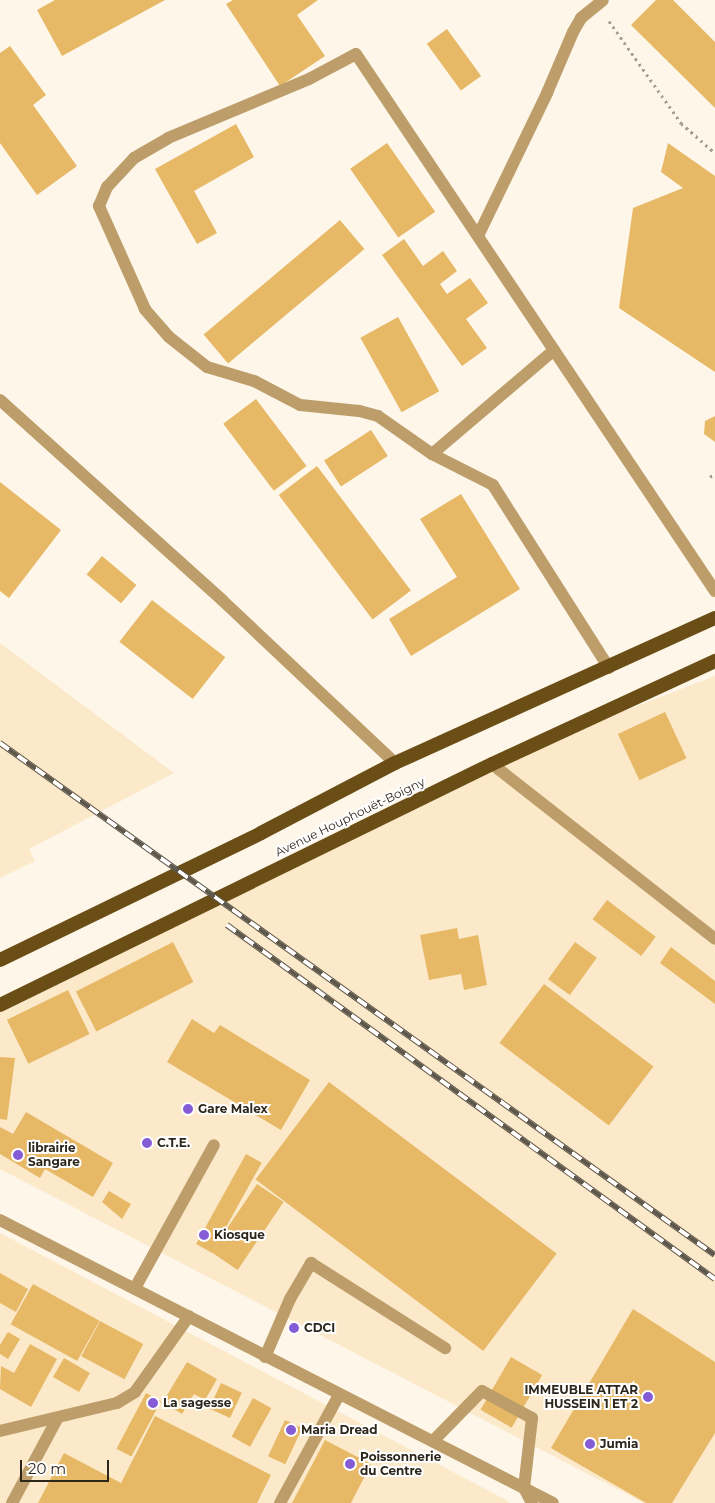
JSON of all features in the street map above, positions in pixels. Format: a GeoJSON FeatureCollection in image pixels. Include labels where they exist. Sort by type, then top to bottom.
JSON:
{"type":"FeatureCollection","features":[{"type":"Feature","properties":{"kind":"highway","name":"Avenue Houphouët-Boigny"},"geometry":{"type":"LineString","coordinates":[[0,960],[261,833],[395,763],[609,668],[715,618]]}},
{"type":"Feature","properties":{"kind":"highway","name":"Avenue Houphouët-Boigny"},"geometry":{"type":"LineString","coordinates":[[0,1004],[492,764],[715,660]]}},
{"type":"Feature","properties":{"kind":"street"},"geometry":{"type":"LineString","coordinates":[[478,236],[547,94],[573,32],[581,18],[600,2]]}},
{"type":"Feature","properties":{"kind":"street"},"geometry":{"type":"LineString","coordinates":[[609,668],[492,485],[432,454],[378,416],[359,411],[300,406],[254,381],[207,367],[169,337],[145,309],[99,206],[107,187],[134,158],[159,143],[309,79],[356,54],[715,591]]}},
{"type":"Feature","properties":{"kind":"street"},"geometry":{"type":"LineString","coordinates":[[432,454],[554,350]]}},
{"type":"Feature","properties":{"kind":"street"},"geometry":{"type":"LineString","coordinates":[[0,400],[222,600],[395,763]]}},
{"type":"Feature","properties":{"kind":"street"},"geometry":{"type":"LineString","coordinates":[[492,764],[715,938]]}},
{"type":"Feature","properties":{"kind":"street"},"geometry":{"type":"LineString","coordinates":[[135,1288],[214,1145]]}},
{"type":"Feature","properties":{"kind":"street"},"geometry":{"type":"LineString","coordinates":[[0,1220],[553,1503]]}},
{"type":"Feature","properties":{"kind":"street"},"geometry":{"type":"LineString","coordinates":[[265,1357],[290,1300],[311,1263],[446,1348]]}},
{"type":"Feature","properties":{"kind":"street"},"geometry":{"type":"LineString","coordinates":[[0,1431],[99,1409],[135,1392],[189,1316]]}},
{"type":"Feature","properties":{"kind":"street"},"geometry":{"type":"LineString","coordinates":[[433,1441],[482,1391],[532,1418],[524,1488],[532,1503]]}},
{"type":"Feature","properties":{"kind":"street"},"geometry":{"type":"LineString","coordinates":[[280,1503],[339,1395]]}},
{"type":"Feature","properties":{"kind":"street"},"geometry":{"type":"LineString","coordinates":[[12,1503],[57,1419]]}},
{"type":"Feature","properties":{"kind":"path"},"geometry":{"type":"LineString","coordinates":[[600,2],[681,123],[715,153]]}},
{"type":"Feature","properties":{"kind":"path"},"geometry":{"type":"LineString","coordinates":[[710,477],[715,473]]}},
{"type":"Feature","properties":{"kind":"shaded area"},"geometry":{"type":"Polygon","coordinates":[[[0,643],[174,773],[29,849],[35,861],[0,878],[0,643]]]}},
{"type":"Feature","properties":{"kind":"shaded area"},"geometry":{"type":"Polygon","coordinates":[[[715,676],[715,1503],[644,1503],[0,1169],[0,1010],[585,726],[715,676]]]}},
{"type":"Feature","properties":{"kind":"shaded area"},"geometry":{"type":"Polygon","coordinates":[[[0,1233],[508,1501],[509,1503],[0,1503],[0,1233]]]}},
{"type":"Feature","properties":{"kind":"building"},"geometry":{"type":"Polygon","coordinates":[[[55,0],[165,0],[62,56],[37,10],[55,0]]]}},
{"type":"Feature","properties":{"kind":"building"},"geometry":{"type":"Polygon","coordinates":[[[233,0],[318,0],[297,15],[325,56],[280,86],[226,4],[233,0]]]}},
{"type":"Feature","properties":{"kind":"building"},"geometry":{"type":"Polygon","coordinates":[[[656,0],[673,0],[715,42],[715,108],[631,25],[656,0]]]}},
{"type":"Feature","properties":{"kind":"building"},"geometry":{"type":"Polygon","coordinates":[[[447,29],[481,76],[461,91],[427,44],[447,29]]]}},
{"type":"Feature","properties":{"kind":"building"},"geometry":{"type":"Polygon","coordinates":[[[10,46],[46,95],[33,105],[77,166],[37,195],[0,143],[0,53],[10,46]]]}},
{"type":"Feature","properties":{"kind":"building"},"geometry":{"type":"Polygon","coordinates":[[[236,124],[254,157],[194,191],[217,233],[197,244],[155,169],[236,124]]]}},
{"type":"Feature","properties":{"kind":"building"},"geometry":{"type":"Polygon","coordinates":[[[387,143],[435,212],[398,238],[350,169],[387,143]]]}},
{"type":"Feature","properties":{"kind":"building"},"geometry":{"type":"Polygon","coordinates":[[[668,143],[715,176],[715,372],[619,308],[633,208],[683,188],[661,172],[668,143]]]}},
{"type":"Feature","properties":{"kind":"building"},"geometry":{"type":"Polygon","coordinates":[[[340,220],[364,249],[228,364],[204,334],[340,220]]]}},
{"type":"Feature","properties":{"kind":"building"},"geometry":{"type":"Polygon","coordinates":[[[404,239],[423,266],[443,251],[457,271],[440,284],[447,294],[470,278],[488,303],[466,319],[487,348],[462,366],[382,255],[404,239]]]}},
{"type":"Feature","properties":{"kind":"building"},"geometry":{"type":"Polygon","coordinates":[[[398,317],[439,391],[402,412],[360,338],[398,317]]]}},
{"type":"Feature","properties":{"kind":"building"},"geometry":{"type":"Polygon","coordinates":[[[256,399],[307,466],[274,491],[223,424],[256,399]]]}},
{"type":"Feature","properties":{"kind":"building"},"geometry":{"type":"Polygon","coordinates":[[[715,416],[715,442],[704,434],[705,421],[715,416]]]}},
{"type":"Feature","properties":{"kind":"building"},"geometry":{"type":"Polygon","coordinates":[[[371,430],[388,456],[341,486],[324,460],[371,430]]]}},
{"type":"Feature","properties":{"kind":"building"},"geometry":{"type":"Polygon","coordinates":[[[317,466],[411,591],[373,619],[279,495],[317,466]]]}},
{"type":"Feature","properties":{"kind":"building"},"geometry":{"type":"Polygon","coordinates":[[[0,482],[61,530],[9,598],[0,591],[0,482]]]}},
{"type":"Feature","properties":{"kind":"building"},"geometry":{"type":"Polygon","coordinates":[[[461,494],[520,589],[411,656],[389,619],[457,577],[420,519],[461,494]]]}},
{"type":"Feature","properties":{"kind":"building"},"geometry":{"type":"Polygon","coordinates":[[[102,556],[136,585],[121,603],[87,574],[102,556]]]}},
{"type":"Feature","properties":{"kind":"building"},"geometry":{"type":"Polygon","coordinates":[[[152,600],[225,657],[193,699],[119,642],[152,600]]]}},
{"type":"Feature","properties":{"kind":"building"},"geometry":{"type":"Polygon","coordinates":[[[665,712],[687,758],[639,780],[618,734],[665,712]]]}},
{"type":"Feature","properties":{"kind":"building"},"geometry":{"type":"Polygon","coordinates":[[[607,900],[656,937],[641,956],[593,919],[607,900]]]}},
{"type":"Feature","properties":{"kind":"building"},"geometry":{"type":"Polygon","coordinates":[[[457,928],[459,939],[478,935],[487,985],[464,990],[461,974],[429,980],[420,935],[457,928]]]}},
{"type":"Feature","properties":{"kind":"building"},"geometry":{"type":"Polygon","coordinates":[[[173,942],[193,982],[96,1032],[76,991],[173,942]]]}},
{"type":"Feature","properties":{"kind":"building"},"geometry":{"type":"Polygon","coordinates":[[[575,942],[597,958],[570,995],[548,979],[575,942]]]}},
{"type":"Feature","properties":{"kind":"building"},"geometry":{"type":"Polygon","coordinates":[[[671,947],[715,981],[715,1004],[660,963],[671,947]]]}},
{"type":"Feature","properties":{"kind":"building"},"geometry":{"type":"Polygon","coordinates":[[[544,984],[653,1066],[609,1126],[499,1043],[544,984]]]}},
{"type":"Feature","properties":{"kind":"building"},"geometry":{"type":"Polygon","coordinates":[[[68,990],[89,1034],[28,1064],[7,1020],[68,990]]]}},
{"type":"Feature","properties":{"kind":"building"},"geometry":{"type":"Polygon","coordinates":[[[192,1019],[214,1033],[220,1025],[310,1080],[281,1130],[167,1062],[192,1019]]]}},
{"type":"Feature","properties":{"kind":"building"},"geometry":{"type":"Polygon","coordinates":[[[0,1057],[15,1058],[7,1120],[0,1119],[0,1057]]]}},
{"type":"Feature","properties":{"kind":"building"},"geometry":{"type":"Polygon","coordinates":[[[329,1082],[557,1254],[483,1351],[256,1179],[329,1082]]]}},
{"type":"Feature","properties":{"kind":"building"},"geometry":{"type":"Polygon","coordinates":[[[26,1112],[113,1163],[93,1197],[45,1169],[40,1178],[0,1154],[0,1127],[13,1134],[26,1112]]]}},
{"type":"Feature","properties":{"kind":"building"},"geometry":{"type":"Polygon","coordinates":[[[246,1154],[262,1163],[212,1253],[196,1244],[246,1154]]]}},
{"type":"Feature","properties":{"kind":"building"},"geometry":{"type":"Polygon","coordinates":[[[257,1184],[284,1202],[238,1270],[211,1252],[257,1184]]]}},
{"type":"Feature","properties":{"kind":"building"},"geometry":{"type":"Polygon","coordinates":[[[109,1191],[131,1204],[122,1219],[102,1202],[109,1191]]]}},
{"type":"Feature","properties":{"kind":"building"},"geometry":{"type":"Polygon","coordinates":[[[0,1273],[28,1289],[16,1312],[0,1303],[0,1273]]]}},
{"type":"Feature","properties":{"kind":"building"},"geometry":{"type":"Polygon","coordinates":[[[33,1284],[99,1321],[77,1361],[11,1324],[33,1284]]]}},
{"type":"Feature","properties":{"kind":"building","name":"IMMEUBLE ATTAR HUSSEIN 1 ET 2"},"geometry":{"type":"Polygon","coordinates":[[[633,1309],[715,1362],[715,1433],[672,1503],[646,1503],[551,1448],[633,1309]]]}},
{"type":"Feature","properties":{"kind":"building"},"geometry":{"type":"Polygon","coordinates":[[[100,1321],[143,1344],[124,1379],[81,1356],[100,1321]]]}},
{"type":"Feature","properties":{"kind":"building"},"geometry":{"type":"Polygon","coordinates":[[[8,1332],[20,1339],[8,1359],[0,1354],[0,1345],[8,1332]]]}},
{"type":"Feature","properties":{"kind":"building"},"geometry":{"type":"Polygon","coordinates":[[[30,1344],[57,1359],[31,1407],[0,1389],[1,1366],[14,1373],[30,1344]]]}},
{"type":"Feature","properties":{"kind":"building"},"geometry":{"type":"Polygon","coordinates":[[[511,1357],[542,1375],[512,1428],[480,1410],[511,1357]]]}},
{"type":"Feature","properties":{"kind":"building"},"geometry":{"type":"Polygon","coordinates":[[[64,1358],[90,1373],[79,1392],[53,1377],[64,1358]]]}},
{"type":"Feature","properties":{"kind":"building"},"geometry":{"type":"Polygon","coordinates":[[[187,1362],[217,1379],[205,1400],[194,1394],[182,1414],[163,1402],[187,1362]]]}},
{"type":"Feature","properties":{"kind":"building"},"geometry":{"type":"Polygon","coordinates":[[[221,1383],[242,1393],[230,1418],[209,1408],[221,1383]]]}},
{"type":"Feature","properties":{"kind":"building"},"geometry":{"type":"Polygon","coordinates":[[[146,1393],[161,1401],[131,1457],[116,1449],[146,1393]]]}},
{"type":"Feature","properties":{"kind":"building"},"geometry":{"type":"Polygon","coordinates":[[[253,1398],[271,1408],[250,1447],[232,1436],[253,1398]]]}},
{"type":"Feature","properties":{"kind":"building"},"geometry":{"type":"Polygon","coordinates":[[[155,1416],[271,1475],[257,1503],[38,1503],[64,1453],[121,1483],[155,1416]]]}},
{"type":"Feature","properties":{"kind":"building"},"geometry":{"type":"Polygon","coordinates":[[[285,1420],[302,1428],[285,1464],[268,1456],[285,1420]]]}},
{"type":"Feature","properties":{"kind":"building"},"geometry":{"type":"Polygon","coordinates":[[[325,1440],[371,1464],[351,1503],[292,1503],[325,1440]]]}},
{"type":"Feature","properties":{"kind":"railway"},"geometry":{"type":"LineString","coordinates":[[0,743],[715,1255]]}},
{"type":"Feature","properties":{"kind":"railway"},"geometry":{"type":"LineString","coordinates":[[227,925],[715,1279]]}},
{"type":"Feature","properties":{"kind":"place","name":"Gare Malex"},"geometry":{"type":"Point","coordinates":[188,1109]}},
{"type":"Feature","properties":{"kind":"place","name":"C.T.E."},"geometry":{"type":"Point","coordinates":[147,1143]}},
{"type":"Feature","properties":{"kind":"place","name":"librairie Sangare"},"geometry":{"type":"Point","coordinates":[18,1155]}},
{"type":"Feature","properties":{"kind":"place","name":"Kiosque"},"geometry":{"type":"Point","coordinates":[204,1235]}},
{"type":"Feature","properties":{"kind":"place","name":"CDCI"},"geometry":{"type":"Point","coordinates":[294,1328]}},
{"type":"Feature","properties":{"kind":"place","name":"IMMEUBLE ATTAR HUSSEIN 1 ET 2"},"geometry":{"type":"Point","coordinates":[648,1397]}},
{"type":"Feature","properties":{"kind":"place","name":"La sagesse"},"geometry":{"type":"Point","coordinates":[153,1403]}},
{"type":"Feature","properties":{"kind":"place","name":"Maria Dread"},"geometry":{"type":"Point","coordinates":[291,1430]}},
{"type":"Feature","properties":{"kind":"place","name":"Jumia"},"geometry":{"type":"Point","coordinates":[590,1444]}},
{"type":"Feature","properties":{"kind":"place","name":"Poissonnerie du Centre"},"geometry":{"type":"Point","coordinates":[350,1464]}}]}
